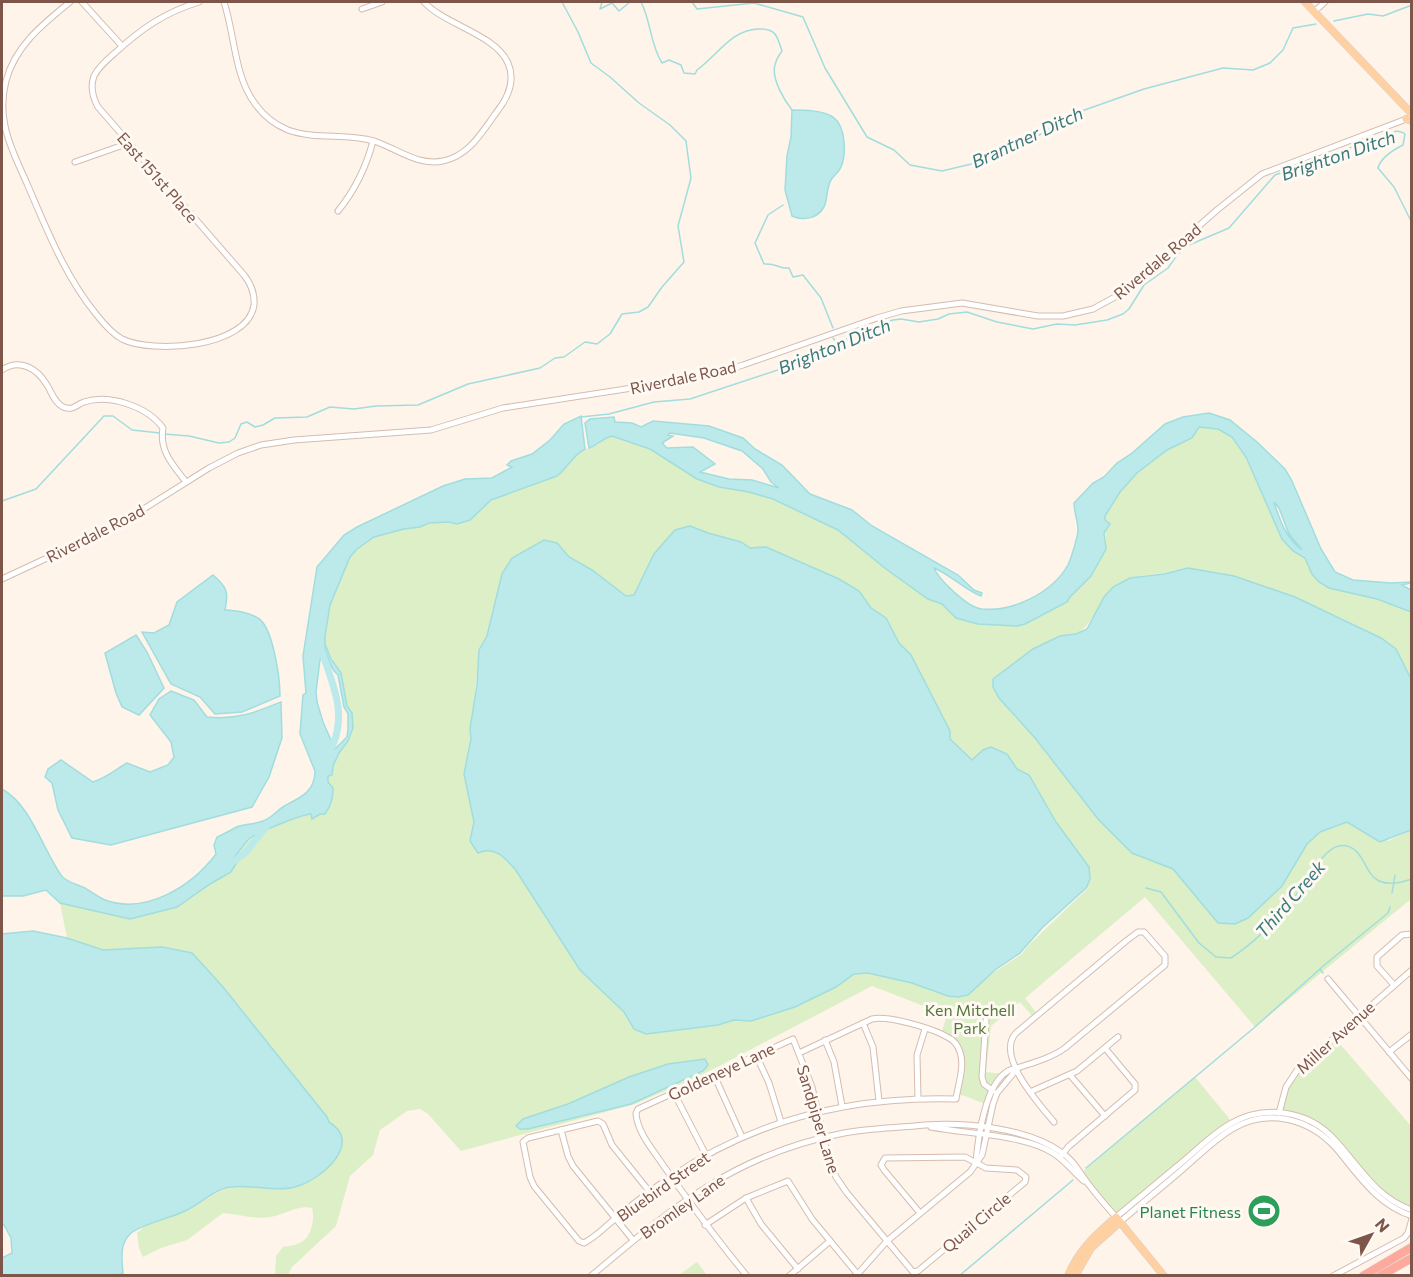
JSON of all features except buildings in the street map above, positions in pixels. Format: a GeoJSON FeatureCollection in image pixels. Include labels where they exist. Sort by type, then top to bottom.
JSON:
{"type":"FeatureCollection","features":[{"type":"Feature","properties":{"kind":"highway"},"geometry":{"type":"LineString","coordinates":[[1363,1275],[1412,1247]]}},
{"type":"Feature","properties":{"kind":"highway"},"geometry":{"type":"LineString","coordinates":[[1380,1275],[1412,1258]]}},
{"type":"Feature","properties":{"kind":"main road"},"geometry":{"type":"LineString","coordinates":[[1305,2],[1410,117]]}},
{"type":"Feature","properties":{"kind":"main road"},"geometry":{"type":"LineString","coordinates":[[1068,1275],[1089,1242],[1118,1220]]}},
{"type":"Feature","properties":{"kind":"main road"},"geometry":{"type":"LineString","coordinates":[[1075,1275],[1091,1248],[1118,1220]]}},
{"type":"Feature","properties":{"kind":"main road"},"geometry":{"type":"LineString","coordinates":[[1118,1220],[1164,1275]]}},
{"type":"Feature","properties":{"kind":"street","name":"East 151st Place"},"geometry":{"type":"LineString","coordinates":[[70,2],[28,39],[14,60],[6,82],[3,104],[5,126],[26,182],[72,280],[100,319],[111,332],[122,339],[141,344],[173,346],[211,341],[240,327],[250,316],[253,307],[253,292],[248,280],[98,107],[92,91],[97,70],[122,46],[153,21],[176,9],[199,2]]}},
{"type":"Feature","properties":{"kind":"street"},"geometry":{"type":"LineString","coordinates":[[82,2],[122,46]]}},
{"type":"Feature","properties":{"kind":"street"},"geometry":{"type":"LineString","coordinates":[[224,2],[241,80],[250,97],[266,116],[280,126],[297,133],[374,141],[420,160],[442,161],[454,157],[473,144],[508,94],[511,75],[506,60],[499,50],[438,14],[424,2]]}},
{"type":"Feature","properties":{"kind":"street"},"geometry":{"type":"LineString","coordinates":[[362,9],[382,2]]}},
{"type":"Feature","properties":{"kind":"street"},"geometry":{"type":"LineString","coordinates":[[1315,11],[1325,2]]}},
{"type":"Feature","properties":{"kind":"street","name":"Riverdale Road"},"geometry":{"type":"LineString","coordinates":[[2,579],[118,525],[232,456],[261,445],[294,440],[431,430],[503,408],[703,377],[901,311],[962,303],[1038,316],[1063,316],[1085,312],[1107,303],[1124,292],[1210,216],[1262,174],[1410,117]]}},
{"type":"Feature","properties":{"kind":"street"},"geometry":{"type":"LineString","coordinates":[[338,212],[357,184],[374,141]]}},
{"type":"Feature","properties":{"kind":"street"},"geometry":{"type":"LineString","coordinates":[[75,162],[129,143]]}},
{"type":"Feature","properties":{"kind":"street"},"geometry":{"type":"LineString","coordinates":[[2,370],[7,366],[21,364],[28,366],[42,377],[56,401],[66,408],[73,409],[84,402],[111,399],[122,402],[153,418],[163,428],[166,457],[186,482]]}},
{"type":"Feature","properties":{"kind":"street"},"geometry":{"type":"LineString","coordinates":[[705,1225],[746,1198],[787,1181],[808,1214],[858,1275],[887,1241],[970,1172],[982,1155],[985,1131],[995,1091],[1017,1069],[1065,1048],[1165,965],[1165,956],[1145,933],[1138,932],[1130,938],[1014,1035],[1010,1057],[1017,1069],[1030,1092],[1054,1122]]}},
{"type":"Feature","properties":{"kind":"street"},"geometry":{"type":"LineString","coordinates":[[1394,985],[1377,966],[1377,957],[1402,935],[1412,934]]}},
{"type":"Feature","properties":{"kind":"street","name":"Miller Avenue"},"geometry":{"type":"LineString","coordinates":[[1279,1114],[1284,1091],[1293,1075],[1412,970]]}},
{"type":"Feature","properties":{"kind":"street"},"geometry":{"type":"LineString","coordinates":[[1328,979],[1412,1079]]}},
{"type":"Feature","properties":{"kind":"street"},"geometry":{"type":"LineString","coordinates":[[799,1053],[878,1018],[889,1018],[925,1029],[917,1052],[918,1098]]}},
{"type":"Feature","properties":{"kind":"street"},"geometry":{"type":"LineString","coordinates":[[986,1020],[982,1077],[984,1084],[995,1091]]}},
{"type":"Feature","properties":{"kind":"street"},"geometry":{"type":"LineString","coordinates":[[863,1023],[873,1047],[879,1101]]}},
{"type":"Feature","properties":{"kind":"street","name":"Bluebird Street"},"geometry":{"type":"LineString","coordinates":[[561,1130],[526,1139],[523,1146],[534,1186],[579,1241],[584,1243],[649,1191],[706,1155],[742,1137],[781,1122],[842,1106],[918,1098],[956,1099],[961,1056],[958,1046],[952,1039],[925,1029]]}},
{"type":"Feature","properties":{"kind":"street"},"geometry":{"type":"LineString","coordinates":[[1389,1052],[1412,1034]]}},
{"type":"Feature","properties":{"kind":"street"},"geometry":{"type":"LineString","coordinates":[[1030,1092],[1070,1074],[1118,1037]]}},
{"type":"Feature","properties":{"kind":"street","name":"Goldeneye Lane"},"geometry":{"type":"LineString","coordinates":[[671,1177],[645,1137],[637,1120],[636,1111],[793,1039],[799,1053]]}},
{"type":"Feature","properties":{"kind":"street"},"geometry":{"type":"LineString","coordinates":[[825,1040],[834,1062],[842,1106]]}},
{"type":"Feature","properties":{"kind":"street"},"geometry":{"type":"LineString","coordinates":[[1062,1155],[1068,1147],[1132,1094],[1136,1086],[1105,1048]]}},
{"type":"Feature","properties":{"kind":"street","name":"Sandpiper Lane"},"geometry":{"type":"LineString","coordinates":[[799,1053],[818,1112],[830,1163],[839,1182],[887,1241]]}},
{"type":"Feature","properties":{"kind":"street"},"geometry":{"type":"LineString","coordinates":[[756,1055],[769,1083],[781,1122]]}},
{"type":"Feature","properties":{"kind":"street"},"geometry":{"type":"LineString","coordinates":[[1070,1074],[1105,1116]]}},
{"type":"Feature","properties":{"kind":"street"},"geometry":{"type":"LineString","coordinates":[[714,1075],[742,1137]]}},
{"type":"Feature","properties":{"kind":"street"},"geometry":{"type":"LineString","coordinates":[[674,1093],[706,1155]]}},
{"type":"Feature","properties":{"kind":"street"},"geometry":{"type":"LineString","coordinates":[[1118,1220],[1232,1122],[1253,1114],[1279,1114],[1303,1118],[1323,1129],[1380,1193],[1394,1203],[1412,1210]]}},
{"type":"Feature","properties":{"kind":"street"},"geometry":{"type":"LineString","coordinates":[[1279,1114],[1320,1133],[1376,1197],[1392,1208],[1412,1217],[1408,1233],[1404,1238],[1333,1275]]}},
{"type":"Feature","properties":{"kind":"street"},"geometry":{"type":"LineString","coordinates":[[633,1240],[573,1166],[561,1130],[595,1121],[602,1123],[612,1145],[649,1191]]}},
{"type":"Feature","properties":{"kind":"street","name":"Bromley Lane"},"geometry":{"type":"LineString","coordinates":[[591,1275],[687,1198],[746,1164],[780,1150],[824,1137],[865,1130],[942,1124],[985,1131],[1040,1146],[1062,1155],[1118,1220]]}},
{"type":"Feature","properties":{"kind":"street","name":"Quail Circle"},"geometry":{"type":"LineString","coordinates":[[887,1241],[912,1271],[916,1272],[1028,1177],[1017,1170],[986,1168],[960,1156],[880,1160],[884,1170],[920,1213]]}},
{"type":"Feature","properties":{"kind":"street"},"geometry":{"type":"LineString","coordinates":[[671,1177],[705,1225],[747,1275]]}},
{"type":"Feature","properties":{"kind":"street"},"geometry":{"type":"LineString","coordinates":[[746,1198],[761,1224],[798,1269]]}},
{"type":"Feature","properties":{"kind":"street"},"geometry":{"type":"LineString","coordinates":[[789,1275],[830,1240]]}},
{"type":"Feature","properties":{"kind":"green space","name":"Ken Mitchell Park"},"geometry":{"type":"Polygon","coordinates":[[[1199,427],[1218,429],[1232,437],[1246,457],[1282,539],[1305,558],[1329,588],[1377,599],[1411,612],[1411,679],[1396,649],[1381,638],[1335,615],[1175,570],[1127,579],[1113,588],[1103,599],[1087,625],[1076,634],[1014,716],[1132,853],[1173,869],[1218,923],[1248,918],[1282,886],[1307,844],[1320,832],[1347,822],[1388,841],[1411,830],[1411,899],[1255,1027],[1145,897],[1025,998],[1038,1015],[1034,1018],[1020,1002],[991,1026],[986,1072],[1004,1074],[986,1104],[957,1094],[961,1062],[958,1046],[941,1034],[947,1015],[872,986],[700,1076],[635,1104],[461,1151],[428,1114],[420,1109],[407,1111],[380,1130],[373,1155],[350,1176],[336,1226],[292,1267],[288,1275],[275,1275],[276,1256],[283,1247],[299,1243],[309,1235],[312,1226],[312,1208],[298,1208],[261,1218],[223,1213],[187,1240],[161,1248],[143,1257],[137,1233],[145,1226],[185,1211],[226,1188],[239,1187],[335,1126],[329,1122],[261,1033],[192,953],[136,948],[103,950],[67,938],[60,903],[130,919],[177,907],[231,872],[236,862],[231,864],[230,861],[254,837],[298,817],[311,814],[312,818],[332,802],[333,788],[328,782],[328,776],[332,774],[333,766],[352,727],[352,713],[347,707],[341,673],[325,644],[325,636],[330,605],[350,557],[357,549],[374,537],[390,532],[439,522],[457,524],[478,512],[484,504],[491,500],[557,476],[578,452],[598,445],[612,435],[650,449],[697,479],[719,487],[773,499],[838,530],[928,599],[942,604],[956,618],[978,624],[1017,626],[1067,602],[1091,576],[1106,549],[1105,516],[1120,492],[1151,461],[1192,438],[1199,427]],[[690,526],[654,554],[634,595],[626,596],[592,570],[569,557],[557,543],[512,558],[502,574],[487,636],[479,650],[471,739],[464,774],[474,822],[486,850],[502,855],[515,869],[552,925],[607,995],[624,1012],[634,1029],[646,1034],[718,1025],[734,1020],[751,1021],[795,1007],[836,987],[854,974],[868,973],[912,983],[948,996],[968,995],[987,977],[1022,954],[1088,888],[1086,888],[1090,879],[1029,775],[1017,769],[1007,754],[991,747],[983,750],[972,760],[950,739],[911,655],[899,643],[886,618],[871,608],[859,591],[839,579],[766,547],[750,548],[741,542],[690,526]]]}},
{"type":"Feature","properties":{"kind":"green space"},"geometry":{"type":"Polygon","coordinates":[[[1334,1037],[1411,1126],[1411,1210],[1386,1198],[1333,1138],[1314,1123],[1280,1112],[1291,1079],[1334,1037]]]}},
{"type":"Feature","properties":{"kind":"green space"},"geometry":{"type":"Polygon","coordinates":[[[1195,1077],[1232,1122],[1116,1217],[1081,1173],[1195,1077]]]}},
{"type":"Feature","properties":{"kind":"green space"},"geometry":{"type":"Polygon","coordinates":[[[697,1262],[706,1274],[679,1275],[697,1262]]]}},
{"type":"Feature","properties":{"kind":"water"},"geometry":{"type":"Polygon","coordinates":[[[792,110],[807,110],[833,117],[841,127],[844,142],[844,157],[839,170],[829,183],[824,207],[818,214],[805,219],[792,216],[785,190],[792,110]]]}},
{"type":"Feature","properties":{"kind":"water"},"geometry":{"type":"Polygon","coordinates":[[[1209,413],[1230,420],[1257,442],[1285,469],[1321,549],[1335,572],[1353,580],[1411,582],[1402,585],[1411,590],[1411,612],[1377,599],[1329,588],[1319,582],[1312,574],[1305,558],[1293,551],[1282,539],[1246,457],[1232,437],[1218,429],[1199,427],[1192,438],[1167,450],[1137,473],[1120,492],[1105,516],[1105,520],[1110,524],[1104,533],[1106,549],[1091,576],[1067,602],[1017,626],[978,624],[956,618],[942,604],[928,599],[838,530],[773,499],[719,487],[697,479],[650,449],[612,436],[589,448],[585,423],[590,419],[614,417],[615,422],[632,423],[641,427],[653,421],[709,426],[743,438],[755,449],[782,465],[810,494],[852,510],[872,526],[958,575],[974,590],[982,593],[981,596],[975,593],[934,568],[943,581],[967,602],[982,609],[994,609],[1031,599],[1061,575],[1068,565],[1076,542],[1078,530],[1074,503],[1093,483],[1104,477],[1117,463],[1131,454],[1165,424],[1183,417],[1209,413]],[[670,433],[668,435],[673,436],[662,443],[667,448],[693,447],[715,464],[700,472],[729,479],[752,480],[779,488],[771,482],[763,469],[742,451],[704,438],[670,433]],[[1274,502],[1288,535],[1302,550],[1289,534],[1279,508],[1274,502]]]}},
{"type":"Feature","properties":{"kind":"water"},"geometry":{"type":"Polygon","coordinates":[[[581,416],[585,449],[577,454],[557,476],[491,500],[470,520],[457,524],[429,523],[374,537],[350,557],[330,605],[325,644],[331,659],[341,673],[347,706],[352,713],[353,728],[333,766],[332,775],[328,776],[333,792],[325,814],[312,819],[311,814],[298,817],[254,836],[230,861],[231,864],[237,862],[231,872],[177,907],[130,919],[60,903],[46,890],[23,896],[2,896],[2,789],[21,805],[63,877],[105,900],[121,904],[136,904],[152,900],[181,887],[206,866],[216,854],[214,845],[217,837],[239,826],[266,820],[306,792],[313,784],[315,771],[300,734],[303,695],[306,693],[303,656],[317,567],[344,535],[357,527],[443,486],[465,479],[492,478],[512,467],[507,465],[511,461],[532,454],[550,440],[564,424],[581,416]],[[324,647],[320,660],[317,702],[335,749],[347,737],[348,714],[344,707],[338,675],[331,666],[324,647]]]}},
{"type":"Feature","properties":{"kind":"water"},"geometry":{"type":"Polygon","coordinates":[[[690,526],[741,542],[750,548],[766,547],[839,579],[859,591],[871,608],[886,618],[899,643],[911,655],[950,731],[950,739],[972,760],[983,750],[991,747],[1007,754],[1017,769],[1029,775],[1056,822],[1089,867],[1090,879],[1086,888],[1042,928],[1020,953],[995,970],[968,995],[948,996],[912,983],[868,973],[854,974],[836,987],[795,1007],[751,1021],[734,1020],[718,1025],[646,1034],[634,1029],[624,1012],[580,970],[515,869],[499,854],[489,851],[478,853],[470,841],[474,822],[464,774],[471,739],[470,729],[477,685],[479,650],[487,636],[502,574],[512,558],[544,540],[557,543],[569,557],[592,570],[626,596],[634,595],[654,554],[675,530],[690,526]]]}},
{"type":"Feature","properties":{"kind":"water"},"geometry":{"type":"Polygon","coordinates":[[[1188,568],[1234,576],[1295,597],[1381,638],[1396,649],[1411,679],[1411,830],[1380,842],[1347,822],[1320,832],[1307,844],[1282,886],[1248,918],[1235,924],[1218,923],[1173,869],[1132,853],[1098,819],[1035,738],[999,698],[993,687],[993,679],[1033,649],[1060,636],[1076,634],[1087,629],[1104,597],[1113,587],[1130,578],[1164,574],[1188,568]]]}},
{"type":"Feature","properties":{"kind":"water"},"geometry":{"type":"Polygon","coordinates":[[[213,575],[226,590],[225,610],[247,613],[258,618],[268,631],[275,654],[280,696],[242,712],[215,714],[200,697],[171,684],[142,632],[154,633],[169,625],[177,602],[213,575]]]}},
{"type":"Feature","properties":{"kind":"water"},"geometry":{"type":"Polygon","coordinates":[[[136,635],[164,688],[139,715],[122,707],[105,653],[136,635]]]}},
{"type":"Feature","properties":{"kind":"water"},"geometry":{"type":"Polygon","coordinates":[[[171,691],[194,700],[207,717],[245,715],[281,702],[282,738],[269,777],[252,807],[111,845],[72,838],[58,810],[52,783],[45,777],[48,769],[61,760],[93,782],[127,763],[150,772],[168,765],[174,757],[171,742],[150,715],[159,699],[171,691]]]}},
{"type":"Feature","properties":{"kind":"water"},"geometry":{"type":"Polygon","coordinates":[[[33,931],[67,938],[103,950],[162,947],[192,953],[223,987],[329,1122],[339,1130],[342,1140],[341,1150],[335,1159],[317,1176],[298,1186],[280,1189],[242,1186],[225,1188],[185,1211],[134,1231],[124,1243],[123,1273],[118,1275],[2,1275],[2,1258],[12,1253],[11,1238],[2,1224],[2,934],[33,931]]]}},
{"type":"Feature","properties":{"kind":"water"},"geometry":{"type":"Polygon","coordinates":[[[705,1059],[708,1065],[703,1071],[631,1104],[528,1129],[520,1129],[516,1126],[523,1119],[568,1104],[629,1077],[668,1064],[705,1059]]]}},
{"type":"Feature","properties":{"kind":"waterway","name":"Brantner Ditch"},"geometry":{"type":"LineString","coordinates":[[164,434],[189,436],[219,443],[229,442],[235,438],[241,424],[247,422],[255,427],[275,418],[307,417],[330,407],[354,409],[418,405],[468,384],[540,368],[555,358],[564,357],[585,342],[597,344],[610,334],[622,314],[639,312],[648,307],[684,262],[678,226],[691,178],[686,141],[670,125],[639,103],[591,63],[562,2]]}},
{"type":"Feature","properties":{"kind":"waterway"},"geometry":{"type":"LineString","coordinates":[[602,2],[600,9],[612,3],[619,11],[630,2]]}},
{"type":"Feature","properties":{"kind":"waterway"},"geometry":{"type":"LineString","coordinates":[[641,2],[662,63],[669,60],[681,65],[684,73],[695,74],[732,38],[748,30],[764,29],[775,34],[782,51],[775,63],[775,76],[782,95],[792,110]]}},
{"type":"Feature","properties":{"kind":"waterway","name":"Brantner Ditch"},"geometry":{"type":"LineString","coordinates":[[692,2],[697,9],[754,3],[803,17],[825,68],[867,137],[894,150],[910,165],[942,171],[984,161],[1024,144],[1076,113],[1144,89],[1223,68],[1253,70],[1270,63],[1283,50],[1293,28],[1316,24]]}},
{"type":"Feature","properties":{"kind":"waterway","name":"Brantner Ditch"},"geometry":{"type":"LineString","coordinates":[[1334,21],[1368,14],[1383,16],[1412,5]]}},
{"type":"Feature","properties":{"kind":"waterway","name":"Brighton Ditch"},"geometry":{"type":"LineString","coordinates":[[581,417],[609,414],[654,402],[690,399],[817,357],[859,332],[893,320],[919,322],[967,312],[997,322],[1033,329],[1057,324],[1075,325],[1107,320],[1129,309],[1144,285],[1168,268],[1177,255],[1189,245],[1229,228],[1275,175],[1397,131],[1404,133]]}},
{"type":"Feature","properties":{"kind":"waterway"},"geometry":{"type":"LineString","coordinates":[[1405,134],[1403,145],[1385,157],[1378,168],[1394,187],[1412,223]]}},
{"type":"Feature","properties":{"kind":"waterway"},"geometry":{"type":"LineString","coordinates":[[783,205],[768,215],[755,243],[764,264],[789,268],[793,277],[803,275],[821,298],[833,328]]}},
{"type":"Feature","properties":{"kind":"waterway"},"geometry":{"type":"LineString","coordinates":[[833,338],[838,344]]}},
{"type":"Feature","properties":{"kind":"waterway","name":"Brantner Ditch"},"geometry":{"type":"LineString","coordinates":[[2,501],[36,489],[104,416],[113,416],[132,430],[160,433]]}},
{"type":"Feature","properties":{"kind":"waterway"},"geometry":{"type":"LineString","coordinates":[[320,646],[334,687],[339,712],[335,739],[329,753]]}},
{"type":"Feature","properties":{"kind":"waterway"},"geometry":{"type":"LineString","coordinates":[[224,868],[244,854],[267,826]]}},
{"type":"Feature","properties":{"kind":"waterway","name":"Third Creek"},"geometry":{"type":"LineString","coordinates":[[1146,888],[1161,892],[1199,943],[1216,957],[1231,958],[1275,921],[1319,862],[1336,847],[1347,846],[1355,850],[1369,872],[1383,882],[1395,883],[1412,879]]}},
{"type":"Feature","properties":{"kind":"waterway","name":"Third Creek"},"geometry":{"type":"LineString","coordinates":[[1392,893],[1395,875]]}},
{"type":"Feature","properties":{"kind":"waterway"},"geometry":{"type":"LineString","coordinates":[[1323,973],[1320,969],[1322,967],[1388,913],[1390,907]]}},
{"type":"Feature","properties":{"kind":"waterway"},"geometry":{"type":"LineString","coordinates":[[1086,1168],[1255,1027],[1320,969]]}},
{"type":"Feature","properties":{"kind":"waterway"},"geometry":{"type":"LineString","coordinates":[[959,1276],[1073,1180]]}},
{"type":"Feature","properties":{"kind":"place","name":"Planet Fitness"},"geometry":{"type":"Point","coordinates":[1264,1211]}}]}
